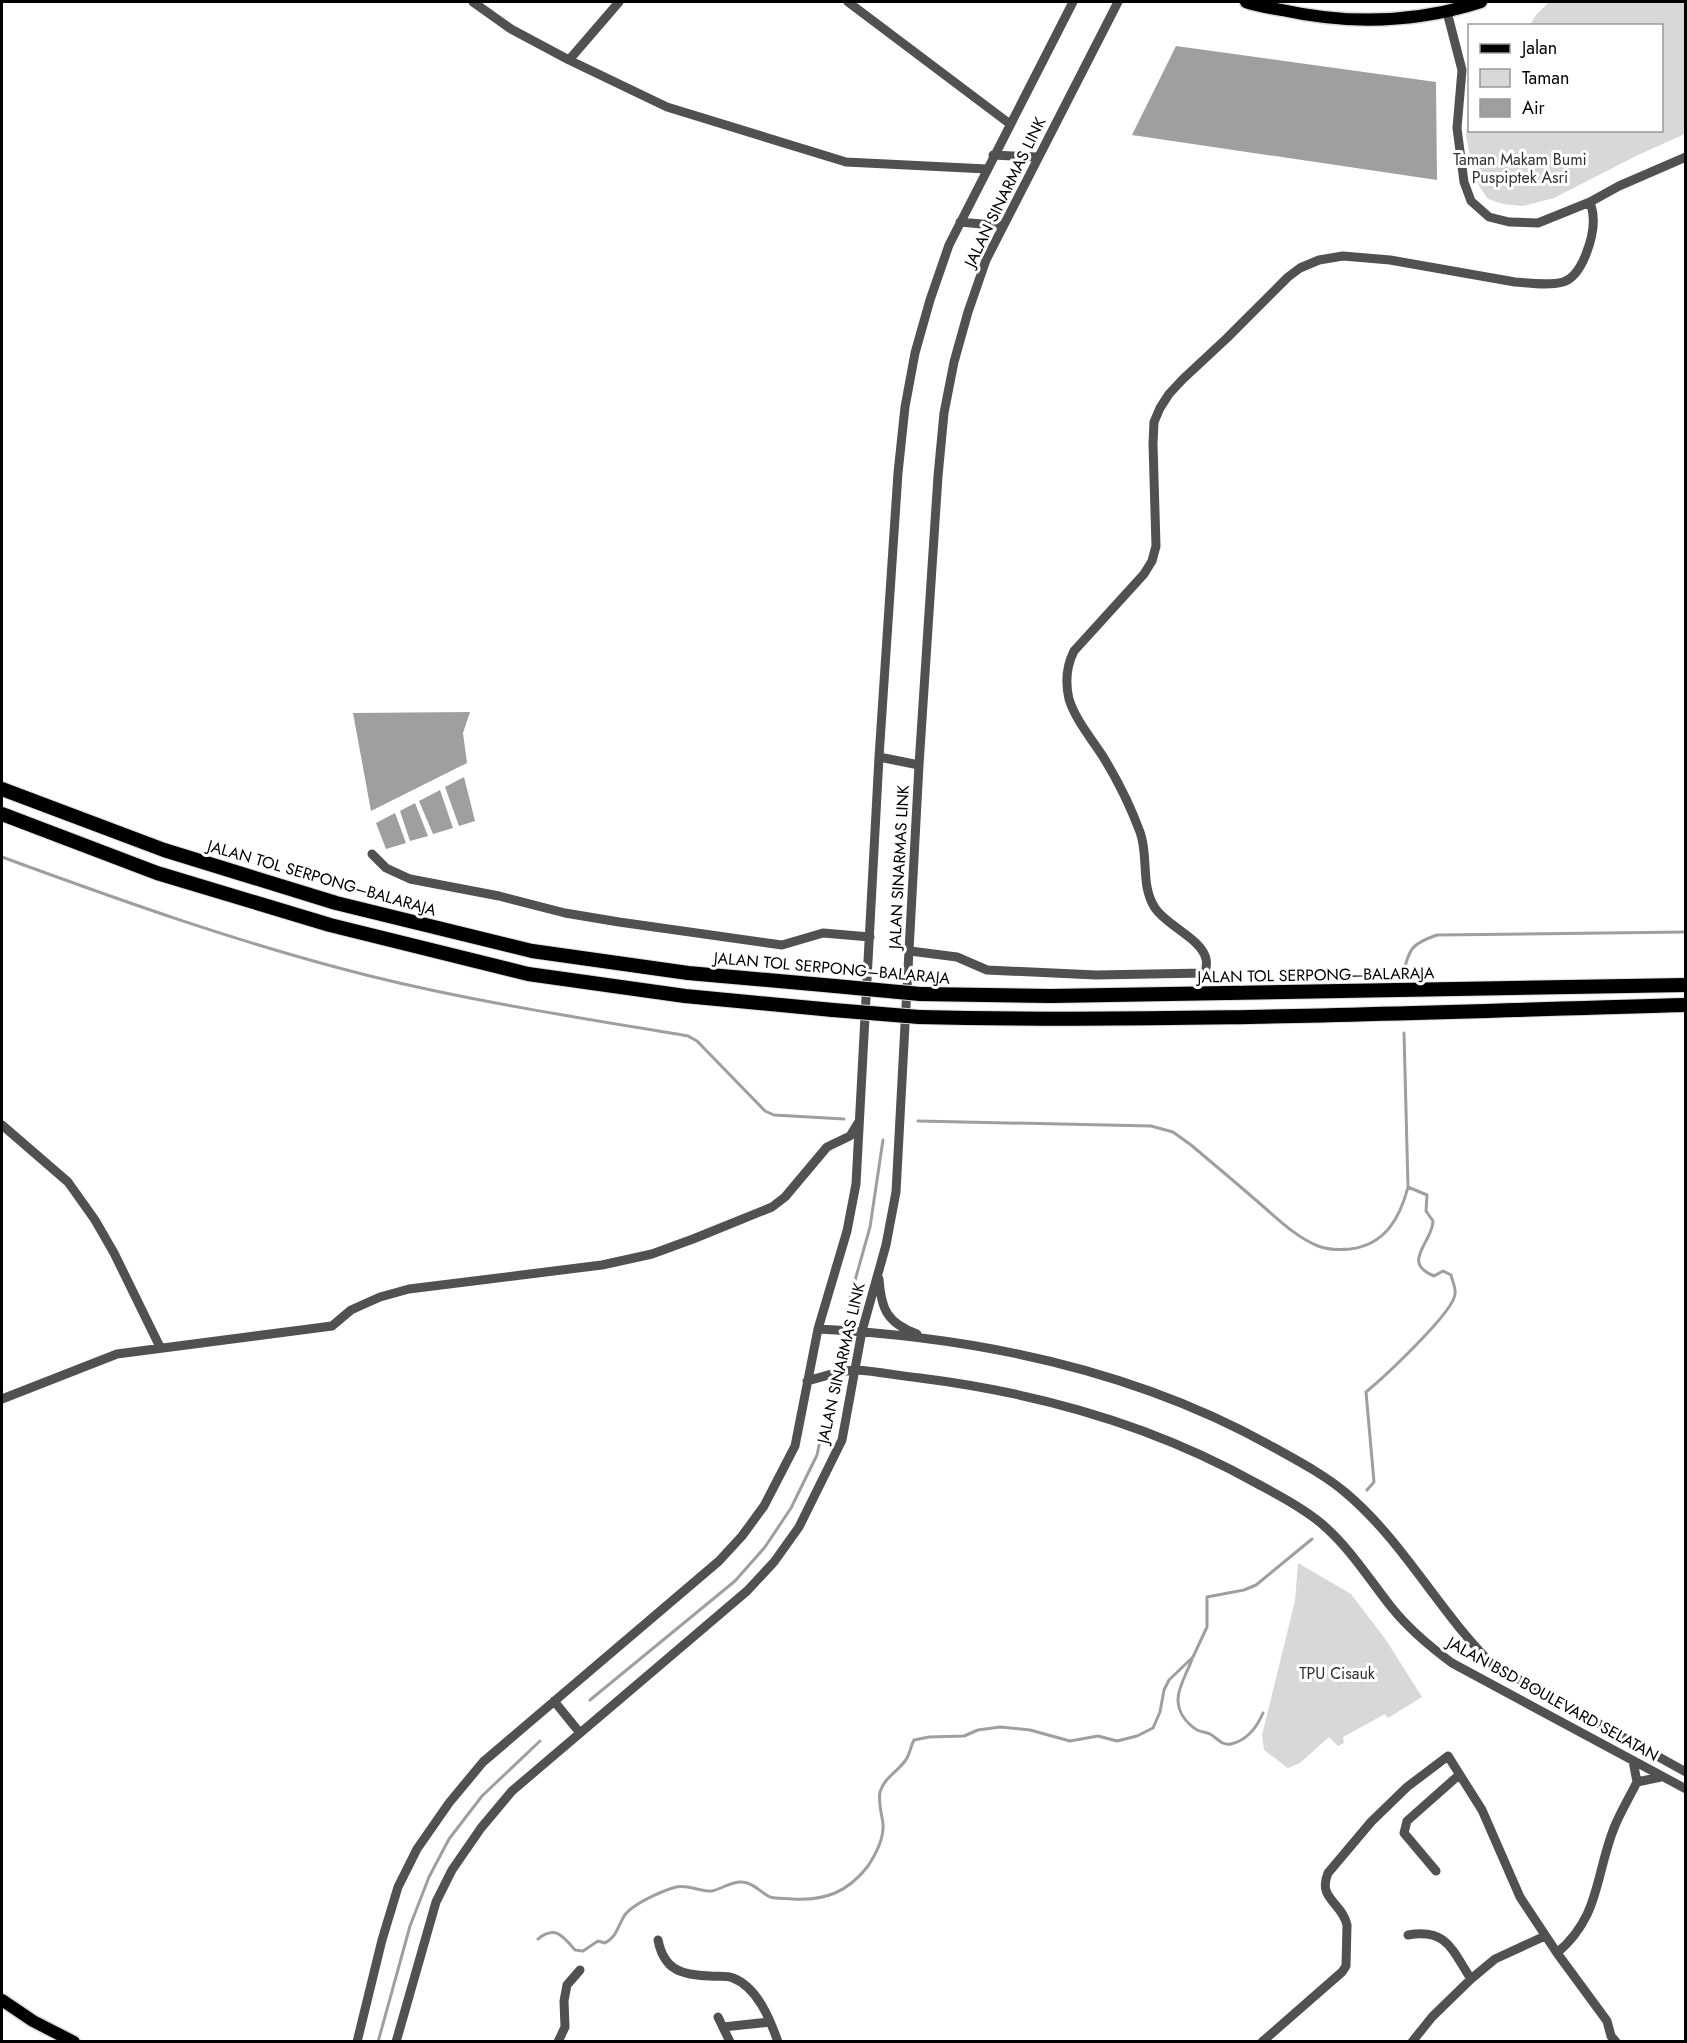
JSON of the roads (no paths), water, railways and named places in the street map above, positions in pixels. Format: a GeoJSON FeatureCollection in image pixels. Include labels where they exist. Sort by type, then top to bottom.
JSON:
{"type":"FeatureCollection","features":[{"type":"Feature","properties":{"kind":"highway","name":"JALAN TOL SERPONG–BALARAJA"},"geometry":{"type":"LineString","coordinates":[[2,789],[164,850],[336,903],[532,951],[688,973],[920,994],[1051,996],[1686,985]]}},
{"type":"Feature","properties":{"kind":"highway"},"geometry":{"type":"LineString","coordinates":[[2,814],[157,873],[319,922],[528,974],[685,996],[919,1017],[1051,1020],[1640,1006],[1686,1007]]}},
{"type":"Feature","properties":{"kind":"main road"},"geometry":{"type":"LineString","coordinates":[[1246,2],[1302,15],[1347,20],[1393,19],[1447,12],[1481,2]]}},
{"type":"Feature","properties":{"kind":"main road"},"geometry":{"type":"LineString","coordinates":[[2,2000],[58,2038],[74,2042]]}},
{"type":"Feature","properties":{"kind":"street"},"geometry":{"type":"LineString","coordinates":[[473,2],[511,29],[667,107],[846,162],[987,169]]}},
{"type":"Feature","properties":{"kind":"street"},"geometry":{"type":"LineString","coordinates":[[569,60],[619,2]]}},
{"type":"Feature","properties":{"kind":"street"},"geometry":{"type":"LineString","coordinates":[[848,2],[1010,124]]}},
{"type":"Feature","properties":{"kind":"street","name":"JALAN SINARMAS LINK"},"geometry":{"type":"LineString","coordinates":[[357,2042],[382,1940],[398,1887],[417,1849],[449,1803],[483,1762],[719,1561],[742,1536],[764,1506],[795,1446],[818,1329],[847,1231],[856,1184],[879,757],[898,472],[905,407],[915,353],[949,245],[1073,2]]}},
{"type":"Feature","properties":{"kind":"street","name":"JALAN SINARMAS LINK"},"geometry":{"type":"LineString","coordinates":[[396,2042],[436,1902],[452,1870],[481,1828],[512,1791],[747,1591],[774,1562],[799,1527],[842,1440],[862,1331],[879,1270],[896,1192],[919,765],[944,413],[954,362],[986,260],[1118,2]]}},
{"type":"Feature","properties":{"kind":"street"},"geometry":{"type":"LineString","coordinates":[[1447,12],[1462,70],[1457,128],[1464,182],[1471,201],[1489,217],[1509,222],[1538,223],[1590,202],[1619,186],[1686,157]]}},
{"type":"Feature","properties":{"kind":"street"},"geometry":{"type":"LineString","coordinates":[[993,155],[1037,158]]}},
{"type":"Feature","properties":{"kind":"street"},"geometry":{"type":"LineString","coordinates":[[910,951],[957,957],[987,970],[1095,975],[1205,973],[1206,958],[1196,943],[1164,919],[1154,907],[1145,875],[1142,837],[1131,807],[1073,708],[1066,682],[1069,661],[1074,651],[1144,574],[1152,561],[1156,546],[1154,422],[1160,408],[1183,379],[1300,268],[1319,260],[1343,256],[1390,260],[1515,282],[1563,282],[1579,270],[1586,253],[1592,232],[1593,215],[1590,202]]}},
{"type":"Feature","properties":{"kind":"street"},"geometry":{"type":"LineString","coordinates":[[960,222],[1003,226]]}},
{"type":"Feature","properties":{"kind":"street"},"geometry":{"type":"LineString","coordinates":[[879,757],[919,765]]}},
{"type":"Feature","properties":{"kind":"street"},"geometry":{"type":"LineString","coordinates":[[372,854],[386,868],[410,879],[499,896],[565,913],[782,945],[823,933],[870,937]]}},
{"type":"Feature","properties":{"kind":"street"},"geometry":{"type":"LineString","coordinates":[[2,1399],[117,1354],[332,1326],[351,1310],[409,1289],[603,1265],[652,1254],[771,1207],[784,1197],[826,1147],[850,1136],[860,1120]]}},
{"type":"Feature","properties":{"kind":"street"},"geometry":{"type":"LineString","coordinates":[[2,1125],[68,1182],[95,1220],[114,1253],[160,1347]]}},
{"type":"Feature","properties":{"kind":"street"},"geometry":{"type":"LineString","coordinates":[[879,1270],[880,1300],[887,1314],[901,1328],[931,1340]]}},
{"type":"Feature","properties":{"kind":"street","name":"JALAN BSD BOULEVARD SELATAN"},"geometry":{"type":"LineString","coordinates":[[818,1329],[862,1331],[968,1344],[1050,1360],[1117,1378],[1184,1403],[1248,1433],[1303,1464],[1345,1492],[1376,1521],[1468,1640],[1493,1665],[1686,1772]]}},
{"type":"Feature","properties":{"kind":"street","name":"JALAN BSD BOULEVARD SELATAN"},"geometry":{"type":"LineString","coordinates":[[807,1381],[855,1370],[962,1383],[1041,1398],[1105,1416],[1158,1436],[1230,1468],[1320,1523],[1347,1548],[1392,1608],[1420,1639],[1452,1663],[1686,1789]]}},
{"type":"Feature","properties":{"kind":"street"},"geometry":{"type":"LineString","coordinates":[[554,1701],[580,1733]]}},
{"type":"Feature","properties":{"kind":"street"},"geometry":{"type":"LineString","coordinates":[[1605,1746],[1612,1731]]}},
{"type":"Feature","properties":{"kind":"street"},"geometry":{"type":"LineString","coordinates":[[1262,2042],[1346,1966],[1346,1918],[1326,1892],[1324,1882],[1328,1873],[1371,1822],[1407,1788],[1448,1756],[1482,1810],[1520,1897],[1545,1936],[1607,2021],[1610,2040]]}},
{"type":"Feature","properties":{"kind":"street"},"geometry":{"type":"LineString","coordinates":[[1557,1953],[1572,1940],[1588,1915],[1614,1828],[1637,1782],[1633,1761]]}},
{"type":"Feature","properties":{"kind":"street"},"geometry":{"type":"LineString","coordinates":[[1436,1871],[1404,1833],[1405,1826],[1459,1775]]}},
{"type":"Feature","properties":{"kind":"street"},"geometry":{"type":"LineString","coordinates":[[1637,1782],[1661,1777]]}},
{"type":"Feature","properties":{"kind":"street"},"geometry":{"type":"LineString","coordinates":[[1408,1935],[1423,1932],[1440,1937],[1471,1979]]}},
{"type":"Feature","properties":{"kind":"street"},"geometry":{"type":"LineString","coordinates":[[1412,2042],[1432,2018],[1471,1979],[1495,1959],[1545,1936]]}},
{"type":"Feature","properties":{"kind":"street"},"geometry":{"type":"LineString","coordinates":[[658,1940],[660,1954],[677,1970],[698,1975],[727,1976],[750,1990],[770,2022],[778,2042]]}},
{"type":"Feature","properties":{"kind":"street"},"geometry":{"type":"LineString","coordinates":[[558,2042],[566,2027],[564,2001],[567,1985],[580,1970]]}},
{"type":"Feature","properties":{"kind":"street"},"geometry":{"type":"LineString","coordinates":[[718,2017],[730,2042]]}},
{"type":"Feature","properties":{"kind":"street"},"geometry":{"type":"LineString","coordinates":[[723,2027],[770,2022]]}},
{"type":"Feature","properties":{"kind":"water"},"geometry":{"type":"Polygon","coordinates":[[[1176,46],[1436,82],[1437,180],[1132,135],[1176,46]]]}},
{"type":"Feature","properties":{"kind":"water"},"geometry":{"type":"Polygon","coordinates":[[[470,712],[463,733],[467,763],[371,811],[353,713],[470,712]]]}},
{"type":"Feature","properties":{"kind":"water"},"geometry":{"type":"Polygon","coordinates":[[[464,777],[475,821],[459,826],[445,787],[464,777]]]}},
{"type":"Feature","properties":{"kind":"water"},"geometry":{"type":"Polygon","coordinates":[[[440,790],[453,828],[433,834],[419,801],[440,790]]]}},
{"type":"Feature","properties":{"kind":"water"},"geometry":{"type":"Polygon","coordinates":[[[415,803],[428,836],[410,841],[400,811],[415,803]]]}},
{"type":"Feature","properties":{"kind":"water"},"geometry":{"type":"Polygon","coordinates":[[[395,813],[406,843],[386,849],[376,823],[395,813]]]}},
{"type":"Feature","properties":{"kind":"waterway"},"geometry":{"type":"LineString","coordinates":[[2,857],[138,906],[323,964],[489,1002],[688,1036],[697,1041],[765,1111],[774,1115],[844,1119]]}},
{"type":"Feature","properties":{"kind":"waterway"},"geometry":{"type":"LineString","coordinates":[[1403,974],[1413,948],[1422,941],[1437,935],[1686,932]]}},
{"type":"Feature","properties":{"kind":"waterway"},"geometry":{"type":"LineString","coordinates":[[918,1121],[1151,1126],[1173,1132],[1297,1234],[1322,1247],[1350,1249],[1373,1242],[1382,1236],[1395,1219],[1408,1187],[1404,1033]]}},
{"type":"Feature","properties":{"kind":"waterway"},"geometry":{"type":"LineString","coordinates":[[849,1302],[870,1227],[883,1140]]}},
{"type":"Feature","properties":{"kind":"waterway"},"geometry":{"type":"LineString","coordinates":[[1367,1490],[1374,1482],[1366,1392],[1431,1329],[1452,1303],[1455,1294],[1451,1275],[1443,1271],[1434,1276],[1424,1270],[1420,1264],[1421,1251],[1432,1229],[1433,1221],[1426,1211],[1427,1195],[1408,1187]]}},
{"type":"Feature","properties":{"kind":"waterway"},"geometry":{"type":"LineString","coordinates":[[590,1700],[735,1581],[765,1547],[791,1508],[817,1455],[821,1436]]}},
{"type":"Feature","properties":{"kind":"waterway"},"geometry":{"type":"LineString","coordinates":[[538,1939],[549,1933],[558,1934],[575,1950],[583,1951],[598,1941],[605,1943],[614,1935],[626,1913],[632,1908],[655,1895],[676,1887],[685,1886],[712,1891],[734,1883],[746,1882],[770,1897],[778,1898],[805,1899],[835,1893],[860,1875],[877,1851],[883,1829],[880,1792],[884,1783],[907,1759],[914,1740],[964,1736],[978,1730],[1000,1727],[1030,1730],[1070,1741],[1098,1736],[1117,1741],[1137,1736],[1153,1728],[1169,1680],[1193,1657],[1207,1627],[1207,1597],[1244,1590],[1256,1585],[1312,1539]]}},
{"type":"Feature","properties":{"kind":"waterway"},"geometry":{"type":"LineString","coordinates":[[1192,1659],[1181,1684],[1178,1704],[1186,1721],[1193,1727],[1210,1734],[1222,1743],[1231,1744],[1251,1732],[1263,1713]]}},
{"type":"Feature","properties":{"kind":"waterway"},"geometry":{"type":"LineString","coordinates":[[378,2042],[410,1926],[429,1877],[449,1839],[482,1796],[540,1741]]}},
{"type":"Feature","properties":{"kind":"park label","name":"Taman Makam Bumi Puspiptek Asri"},"geometry":{"type":"Point","coordinates":[1520,168]}},
{"type":"Feature","properties":{"kind":"park label","name":"TPU Cisauk"},"geometry":{"type":"Point","coordinates":[1337,1673]}}]}
